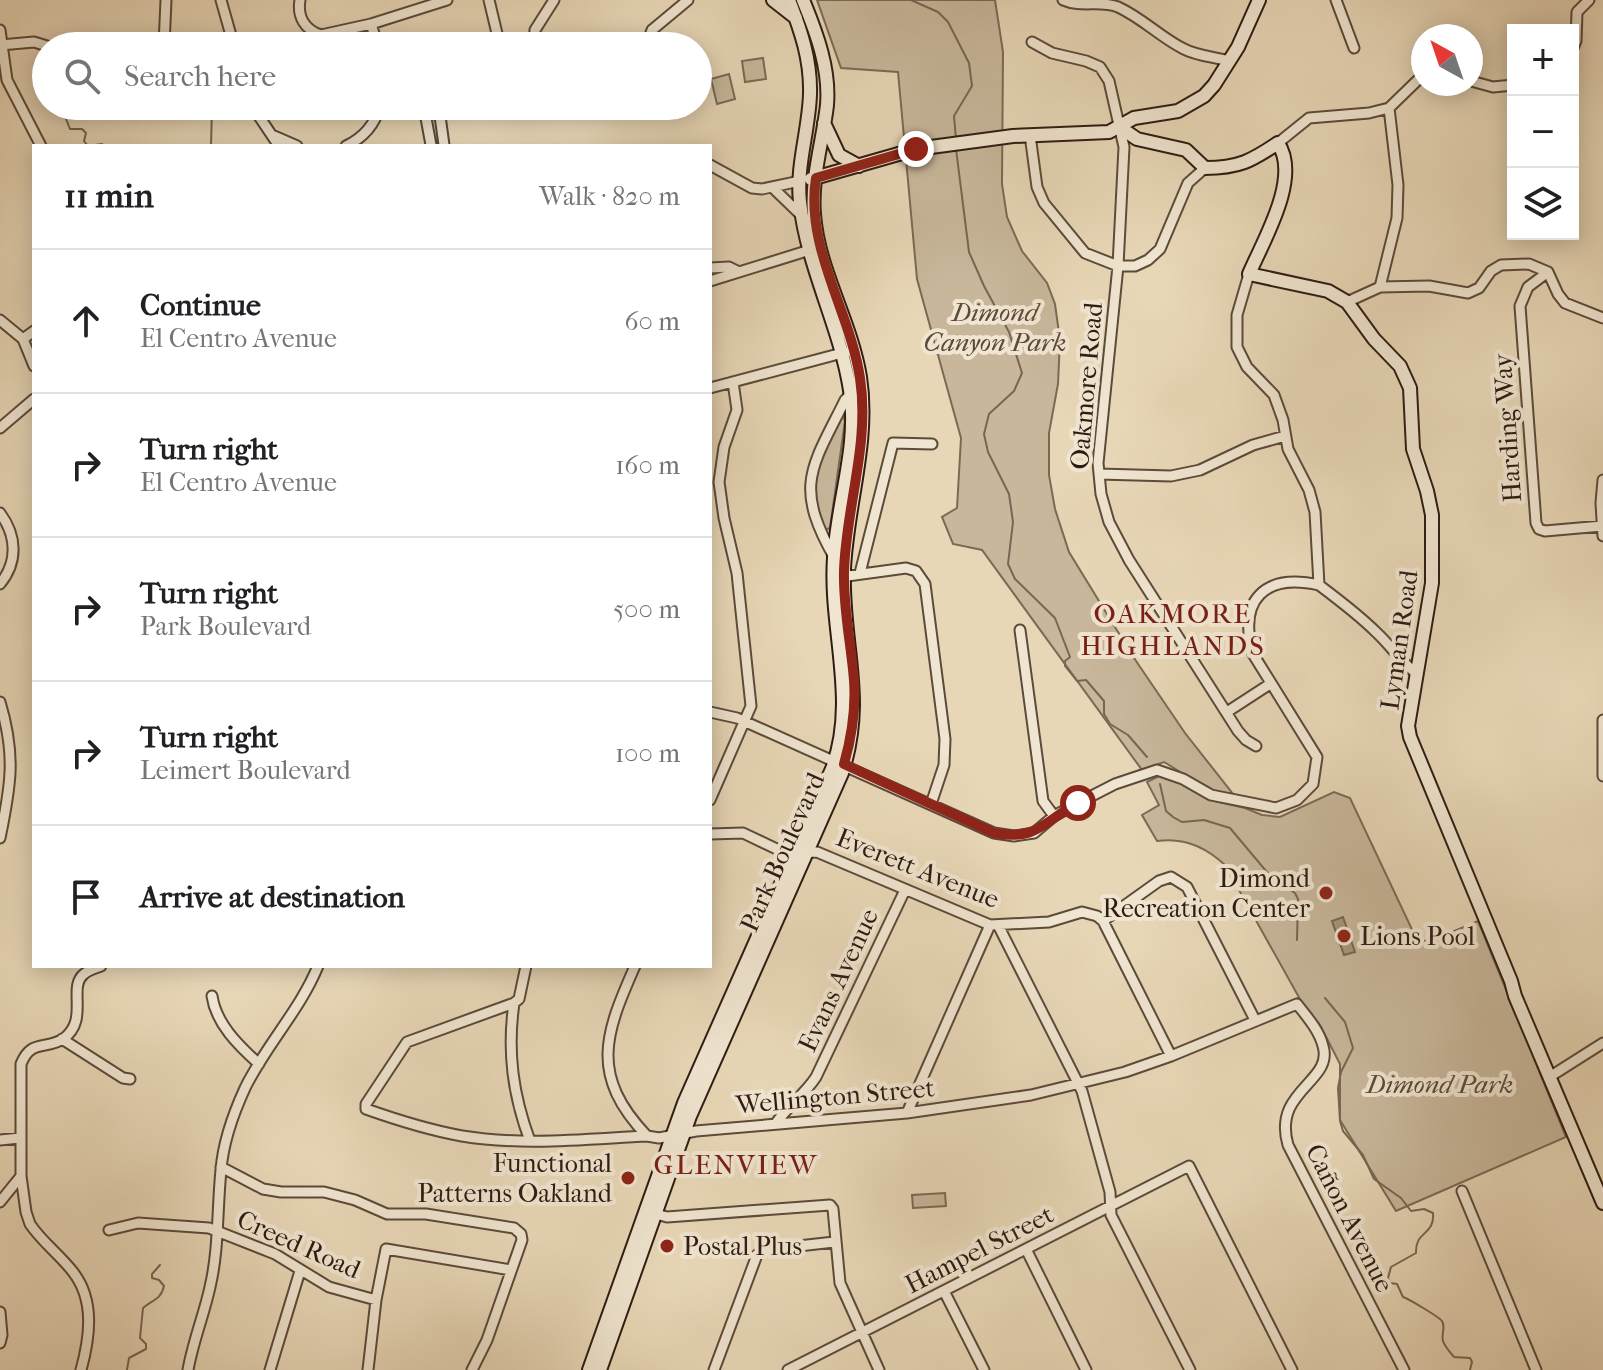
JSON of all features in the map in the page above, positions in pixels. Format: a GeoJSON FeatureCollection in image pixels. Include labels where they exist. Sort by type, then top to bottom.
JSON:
{"type":"FeatureCollection","features":[{"type":"Feature","properties":{"kind":"main road"},"geometry":{"type":"LineString","coordinates":[[773,0],[796,18]]}},
{"type":"Feature","properties":{"kind":"main road","name":"Park Boulevard"},"geometry":{"type":"LineString","coordinates":[[789,0],[808,60],[810,94],[800,181],[801,215],[861,386],[863,428],[838,577]]}},
{"type":"Feature","properties":{"kind":"main road","name":"Park Boulevard"},"geometry":{"type":"LineString","coordinates":[[803,0],[819,42],[827,102],[816,178],[815,248]]}},
{"type":"Feature","properties":{"kind":"main road"},"geometry":{"type":"LineString","coordinates":[[800,181],[916,149],[1013,136],[1109,132],[1134,118],[1163,115],[1191,105],[1214,85],[1230,61],[1259,0]]}},
{"type":"Feature","properties":{"kind":"main road"},"geometry":{"type":"LineString","coordinates":[[824,123],[839,155],[859,166]]}},
{"type":"Feature","properties":{"kind":"main road"},"geometry":{"type":"LineString","coordinates":[[1121,128],[1147,143],[1186,150],[1205,168],[1241,165],[1278,143],[1285,153],[1287,164],[1284,190],[1249,274],[1328,291],[1347,302]]}},
{"type":"Feature","properties":{"kind":"main road","name":"Lyman Road"},"geometry":{"type":"LineString","coordinates":[[1347,302],[1374,339],[1400,366],[1410,388],[1413,449],[1432,515],[1432,583],[1408,726],[1410,737],[1515,996],[1600,1188],[1603,1203]]}},
{"type":"Feature","properties":{"kind":"main road","name":"Park Boulevard"},"geometry":{"type":"LineString","coordinates":[[600,1370],[678,1134],[840,762],[854,705],[834,557],[852,434],[848,351]]}},
{"type":"Feature","properties":{"kind":"main road","name":"Park Boulevard"},"geometry":{"type":"LineString","coordinates":[[589,1370],[651,1212]]}},
{"type":"Feature","properties":{"kind":"street"},"geometry":{"type":"LineString","coordinates":[[165,32],[166,0]]}},
{"type":"Feature","properties":{"kind":"street"},"geometry":{"type":"LineString","coordinates":[[221,0],[230,32]]}},
{"type":"Feature","properties":{"kind":"street"},"geometry":{"type":"LineString","coordinates":[[300,0],[299,15],[303,24],[313,32]]}},
{"type":"Feature","properties":{"kind":"street"},"geometry":{"type":"LineString","coordinates":[[339,32],[447,0]]}},
{"type":"Feature","properties":{"kind":"street"},"geometry":{"type":"LineString","coordinates":[[489,0],[497,32]]}},
{"type":"Feature","properties":{"kind":"street"},"geometry":{"type":"LineString","coordinates":[[535,32],[554,0]]}},
{"type":"Feature","properties":{"kind":"street"},"geometry":{"type":"LineString","coordinates":[[651,32],[688,0]]}},
{"type":"Feature","properties":{"kind":"street"},"geometry":{"type":"LineString","coordinates":[[1063,0],[1074,4],[1115,6],[1134,15],[1182,49],[1230,61]]}},
{"type":"Feature","properties":{"kind":"street"},"geometry":{"type":"LineString","coordinates":[[1336,0],[1354,48]]}},
{"type":"Feature","properties":{"kind":"street"},"geometry":{"type":"LineString","coordinates":[[1577,24],[1577,12],[1589,0]]}},
{"type":"Feature","properties":{"kind":"street"},"geometry":{"type":"LineString","coordinates":[[371,24],[374,32]]}},
{"type":"Feature","properties":{"kind":"street"},"geometry":{"type":"LineString","coordinates":[[0,30],[7,80],[40,144]]}},
{"type":"Feature","properties":{"kind":"street"},"geometry":{"type":"LineString","coordinates":[[1,45],[32,42]]}},
{"type":"Feature","properties":{"kind":"street","name":"Oakmore Road"},"geometry":{"type":"LineString","coordinates":[[1032,42],[1052,53],[1100,67],[1109,81],[1121,128],[1124,147],[1118,266],[1098,463],[1109,522],[1129,560],[1227,712],[1246,740],[1256,746]]}},
{"type":"Feature","properties":{"kind":"street"},"geometry":{"type":"LineString","coordinates":[[1483,84],[1507,86]]}},
{"type":"Feature","properties":{"kind":"street"},"geometry":{"type":"LineString","coordinates":[[1278,143],[1309,118],[1369,113],[1389,108],[1411,87]]}},
{"type":"Feature","properties":{"kind":"street"},"geometry":{"type":"LineString","coordinates":[[1380,287],[1397,218],[1398,185],[1389,108]]}},
{"type":"Feature","properties":{"kind":"street"},"geometry":{"type":"LineString","coordinates":[[262,120],[278,144]]}},
{"type":"Feature","properties":{"kind":"street"},"geometry":{"type":"LineString","coordinates":[[349,144],[363,135],[374,120]]}},
{"type":"Feature","properties":{"kind":"street"},"geometry":{"type":"LineString","coordinates":[[426,120],[429,144]]}},
{"type":"Feature","properties":{"kind":"street"},"geometry":{"type":"LineString","coordinates":[[441,120],[444,144]]}},
{"type":"Feature","properties":{"kind":"street"},"geometry":{"type":"LineString","coordinates":[[1030,135],[1037,187],[1044,203],[1085,253],[1118,266],[1135,266],[1160,249],[1188,183],[1205,168]]}},
{"type":"Feature","properties":{"kind":"street"},"geometry":{"type":"LineString","coordinates":[[274,136],[292,144]]}},
{"type":"Feature","properties":{"kind":"street"},"geometry":{"type":"LineString","coordinates":[[712,166],[744,185],[762,189],[800,181]]}},
{"type":"Feature","properties":{"kind":"street"},"geometry":{"type":"LineString","coordinates":[[772,187],[784,195],[801,215]]}},
{"type":"Feature","properties":{"kind":"street"},"geometry":{"type":"LineString","coordinates":[[712,280],[815,248]]}},
{"type":"Feature","properties":{"kind":"street"},"geometry":{"type":"LineString","coordinates":[[1347,302],[1380,287],[1429,286],[1462,294],[1479,288],[1491,271],[1501,265],[1529,264],[1548,272],[1565,303],[1603,318]]}},
{"type":"Feature","properties":{"kind":"street"},"geometry":{"type":"LineString","coordinates":[[712,268],[729,267],[739,272]]}},
{"type":"Feature","properties":{"kind":"street","name":"Harding Way"},"geometry":{"type":"LineString","coordinates":[[1548,272],[1528,287],[1520,306],[1536,523],[1539,529],[1545,531],[1602,526]]}},
{"type":"Feature","properties":{"kind":"street"},"geometry":{"type":"LineString","coordinates":[[1249,274],[1237,315],[1237,347],[1247,367],[1274,395],[1294,464],[1309,490],[1315,512],[1319,585]]}},
{"type":"Feature","properties":{"kind":"street"},"geometry":{"type":"LineString","coordinates":[[0,320],[23,339],[32,361]]}},
{"type":"Feature","properties":{"kind":"street"},"geometry":{"type":"LineString","coordinates":[[23,339],[32,332]]}},
{"type":"Feature","properties":{"kind":"street"},"geometry":{"type":"LineString","coordinates":[[712,387],[848,351]]}},
{"type":"Feature","properties":{"kind":"street"},"geometry":{"type":"LineString","coordinates":[[712,796],[751,706],[737,573],[719,482],[724,447],[737,410],[733,382]]}},
{"type":"Feature","properties":{"kind":"street","name":"Park Boulevard"},"geometry":{"type":"LineString","coordinates":[[834,557],[821,534],[809,491],[809,479],[845,400],[851,394]]}},
{"type":"Feature","properties":{"kind":"street"},"geometry":{"type":"LineString","coordinates":[[0,428],[32,401]]}},
{"type":"Feature","properties":{"kind":"street"},"geometry":{"type":"LineString","coordinates":[[1099,474],[1171,476],[1200,470],[1253,445],[1285,436]]}},
{"type":"Feature","properties":{"kind":"street"},"geometry":{"type":"LineString","coordinates":[[860,573],[893,443],[932,444]]}},
{"type":"Feature","properties":{"kind":"street"},"geometry":{"type":"LineString","coordinates":[[1603,480],[1603,536]]}},
{"type":"Feature","properties":{"kind":"street"},"geometry":{"type":"LineString","coordinates":[[0,513],[14,547],[13,561],[0,584]]}},
{"type":"Feature","properties":{"kind":"street"},"geometry":{"type":"LineString","coordinates":[[838,577],[906,568],[916,571],[925,584],[945,739],[944,765],[931,804]]}},
{"type":"Feature","properties":{"kind":"street"},"geometry":{"type":"LineString","coordinates":[[712,713],[745,722],[840,762],[994,833],[1014,836],[1034,833],[1054,816],[1115,784],[1157,770],[1183,779],[1211,795],[1248,803],[1276,808],[1297,800],[1313,784],[1317,757],[1286,704],[1270,684],[1253,654],[1248,636],[1253,605],[1266,589],[1278,583],[1296,580],[1319,585],[1355,613],[1416,673]]}},
{"type":"Feature","properties":{"kind":"street"},"geometry":{"type":"LineString","coordinates":[[1020,630],[1040,786],[1043,801],[1054,816]]}},
{"type":"Feature","properties":{"kind":"street"},"geometry":{"type":"LineString","coordinates":[[1227,712],[1270,684]]}},
{"type":"Feature","properties":{"kind":"street"},"geometry":{"type":"LineString","coordinates":[[0,702],[10,735],[12,767],[0,838]]}},
{"type":"Feature","properties":{"kind":"street"},"geometry":{"type":"LineString","coordinates":[[1603,720],[1603,776]]}},
{"type":"Feature","properties":{"kind":"street","name":"Everett Avenue"},"geometry":{"type":"LineString","coordinates":[[712,834],[743,833],[785,853],[817,852],[994,925],[1049,922],[1082,912],[1103,921]]}},
{"type":"Feature","properties":{"kind":"street"},"geometry":{"type":"LineString","coordinates":[[1171,1056],[1103,921],[1159,881],[1171,877],[1187,887],[1255,1020]]}},
{"type":"Feature","properties":{"kind":"street","name":"Evans Avenue"},"geometry":{"type":"LineString","coordinates":[[776,1123],[808,1090],[816,1077],[905,890]]}},
{"type":"Feature","properties":{"kind":"street"},"geometry":{"type":"LineString","coordinates":[[994,925],[1079,1084],[1110,1192],[1111,1215],[1190,1370]]}},
{"type":"Feature","properties":{"kind":"street"},"geometry":{"type":"LineString","coordinates":[[907,1113],[994,925]]}},
{"type":"Feature","properties":{"kind":"street"},"geometry":{"type":"LineString","coordinates":[[81,1370],[89,1308],[84,1288],[30,1224],[26,1212],[21,1176],[21,1064],[29,1050],[62,1039],[73,1027],[79,1016],[77,984],[83,974],[96,968]]}},
{"type":"Feature","properties":{"kind":"street"},"geometry":{"type":"LineString","coordinates":[[188,1370],[192,1344],[210,1286],[221,1167],[238,1108],[245,1088],[300,1004],[317,968]]}},
{"type":"Feature","properties":{"kind":"street"},"geometry":{"type":"LineString","coordinates":[[526,968],[519,999],[514,1003],[510,1054],[513,1088],[530,1141]]}},
{"type":"Feature","properties":{"kind":"street"},"geometry":{"type":"LineString","coordinates":[[634,968],[614,1015],[608,1036],[608,1055],[617,1093],[647,1136]]}},
{"type":"Feature","properties":{"kind":"street"},"geometry":{"type":"LineString","coordinates":[[212,996],[213,1005],[230,1035],[259,1064]]}},
{"type":"Feature","properties":{"kind":"street","name":"Wellington Street"},"geometry":{"type":"LineString","coordinates":[[514,1003],[407,1042],[366,1104],[366,1109],[462,1136],[530,1141],[659,1138],[776,1123],[907,1113],[982,1104],[1079,1084],[1171,1056],[1297,1004]]}},
{"type":"Feature","properties":{"kind":"street","name":"Cañon Avenue"},"geometry":{"type":"LineString","coordinates":[[1297,1004],[1314,1027],[1324,1048],[1322,1065],[1287,1110],[1285,1128],[1288,1145],[1404,1370]]}},
{"type":"Feature","properties":{"kind":"street"},"geometry":{"type":"LineString","coordinates":[[62,1039],[123,1078],[130,1079]]}},
{"type":"Feature","properties":{"kind":"street"},"geometry":{"type":"LineString","coordinates":[[1551,1076],[1603,1043]]}},
{"type":"Feature","properties":{"kind":"street"},"geometry":{"type":"LineString","coordinates":[[0,1140],[20,1138]]}},
{"type":"Feature","properties":{"kind":"street","name":"Hampel Street"},"geometry":{"type":"LineString","coordinates":[[788,1370],[1189,1166],[1292,1370]]}},
{"type":"Feature","properties":{"kind":"street"},"geometry":{"type":"LineString","coordinates":[[221,1167],[263,1189],[324,1192],[355,1200],[387,1214],[426,1214],[514,1228],[521,1234],[522,1240],[483,1349],[472,1370]]}},
{"type":"Feature","properties":{"kind":"street"},"geometry":{"type":"LineString","coordinates":[[0,1202],[21,1176]]}},
{"type":"Feature","properties":{"kind":"street"},"geometry":{"type":"LineString","coordinates":[[1462,1191],[1536,1370]]}},
{"type":"Feature","properties":{"kind":"street"},"geometry":{"type":"LineString","coordinates":[[651,1212],[667,1217],[830,1205],[833,1209],[840,1283],[879,1370]]}},
{"type":"Feature","properties":{"kind":"street","name":"Creed Road"},"geometry":{"type":"LineString","coordinates":[[109,1230],[138,1223],[209,1228],[275,1254],[329,1287],[376,1300]]}},
{"type":"Feature","properties":{"kind":"street"},"geometry":{"type":"LineString","coordinates":[[714,1370],[757,1255],[763,1250],[834,1242]]}},
{"type":"Feature","properties":{"kind":"street"},"geometry":{"type":"LineString","coordinates":[[368,1370],[386,1249],[511,1270]]}},
{"type":"Feature","properties":{"kind":"street"},"geometry":{"type":"LineString","coordinates":[[1026,1249],[1086,1370]]}},
{"type":"Feature","properties":{"kind":"street"},"geometry":{"type":"LineString","coordinates":[[270,1370],[300,1271]]}},
{"type":"Feature","properties":{"kind":"street"},"geometry":{"type":"LineString","coordinates":[[944,1291],[984,1370]]}},
{"type":"Feature","properties":{"kind":"street"},"geometry":{"type":"LineString","coordinates":[[0,1312],[0,1343]]}},
{"type":"Feature","properties":{"kind":"green space","name":"Dimond Canyon Park"},"geometry":{"type":"Polygon","coordinates":[[[817,0],[995,0],[1003,52],[1002,184],[1007,217],[1022,251],[1047,283],[1055,304],[1060,340],[1058,384],[1049,433],[1049,475],[1055,509],[1069,552],[1134,658],[1185,733],[1233,794],[1211,791],[1164,762],[1142,770],[982,550],[953,544],[942,517],[957,508],[961,438],[917,279],[898,72],[841,68],[817,0]]]}},
{"type":"Feature","properties":{"kind":"green space"},"geometry":{"type":"Polygon","coordinates":[[[763,58],[766,79],[745,82],[742,61],[763,58]]]}},
{"type":"Feature","properties":{"kind":"green space"},"geometry":{"type":"Polygon","coordinates":[[[729,74],[735,99],[717,104],[712,79],[729,74]]]}},
{"type":"Feature","properties":{"kind":"green space"},"geometry":{"type":"Polygon","coordinates":[[[843,416],[845,421],[830,528],[825,530],[814,500],[816,472],[843,416]]]}},
{"type":"Feature","properties":{"kind":"green space","name":"Dimond Park"},"geometry":{"type":"Polygon","coordinates":[[[1165,773],[1210,800],[1262,815],[1280,817],[1334,792],[1350,798],[1416,938],[1428,942],[1478,921],[1566,1137],[1396,1211],[1340,1120],[1340,1064],[1225,865],[1194,845],[1157,841],[1142,815],[1159,805],[1147,782],[1165,773]]]}},
{"type":"Feature","properties":{"kind":"green space"},"geometry":{"type":"Polygon","coordinates":[[[945,1193],[946,1206],[913,1208],[912,1195],[945,1193]]]}},
{"type":"Feature","properties":{"kind":"shaded area"},"geometry":{"type":"Polygon","coordinates":[[[1343,917],[1355,952],[1344,955],[1332,921],[1343,917]]]}},
{"type":"Feature","properties":{"kind":"waterway"},"geometry":{"type":"LineString","coordinates":[[911,0],[938,12],[948,22],[969,63],[972,86],[954,116],[956,139]]}},
{"type":"Feature","properties":{"kind":"waterway"},"geometry":{"type":"LineString","coordinates":[[66,120],[70,129],[82,129],[86,133],[86,144]]}},
{"type":"Feature","properties":{"kind":"waterway"},"geometry":{"type":"LineString","coordinates":[[211,144],[212,120]]}},
{"type":"Feature","properties":{"kind":"waterway"},"geometry":{"type":"LineString","coordinates":[[956,149],[969,252],[1009,332],[1022,373],[1014,391],[989,414],[984,434],[988,452],[1009,494],[1013,522],[1008,564],[1015,579],[1055,618],[1070,657],[1065,661],[1065,666],[1077,681],[1086,680],[1104,701],[1104,714],[1110,724],[1128,735],[1147,757]]}},
{"type":"Feature","properties":{"kind":"waterway"},"geometry":{"type":"LineString","coordinates":[[1160,784],[1166,811],[1173,817],[1182,822],[1204,820],[1230,828],[1272,878],[1295,893],[1298,899],[1297,940]]}},
{"type":"Feature","properties":{"kind":"waterway"},"geometry":{"type":"LineString","coordinates":[[1325,998],[1345,1022],[1353,1048],[1341,1072],[1338,1088],[1343,1131],[1363,1155],[1374,1179],[1401,1198],[1411,1211],[1424,1209],[1433,1213],[1431,1226],[1419,1240],[1416,1253],[1391,1267],[1388,1278],[1390,1283],[1397,1284],[1403,1297],[1442,1321],[1445,1345],[1454,1357],[1470,1358],[1470,1370]]}},
{"type":"Feature","properties":{"kind":"waterway"},"geometry":{"type":"LineString","coordinates":[[127,1370],[129,1358],[146,1349],[140,1338],[143,1308],[163,1291],[164,1286],[159,1280],[152,1278],[160,1265]]}},
{"type":"Feature","properties":{"kind":"place","name":"Dimond Recreation Center"},"geometry":{"type":"Point","coordinates":[1326,893]}},
{"type":"Feature","properties":{"kind":"place","name":"Lions Pool"},"geometry":{"type":"Point","coordinates":[1344,936]}},
{"type":"Feature","properties":{"kind":"place","name":"Functional Patterns Oakland"},"geometry":{"type":"Point","coordinates":[628,1178]}},
{"type":"Feature","properties":{"kind":"place","name":"Postal Plus"},"geometry":{"type":"Point","coordinates":[667,1246]}},
{"type":"Feature","properties":{"kind":"district","name":"OAKMORE HIGHLANDS"},"geometry":{"type":"Point","coordinates":[1173,629]}},
{"type":"Feature","properties":{"kind":"district","name":"GLENVIEW"},"geometry":{"type":"Point","coordinates":[736,1164]}},
{"type":"Feature","properties":{"kind":"route"},"geometry":{"type":"LineString","coordinates":[[916,149],[816,178],[814,191],[818,238],[856,360],[862,395],[861,449],[844,568],[854,705],[850,744],[844,764],[994,833],[1014,836],[1034,833],[1054,816],[1078,803]]}}]}
